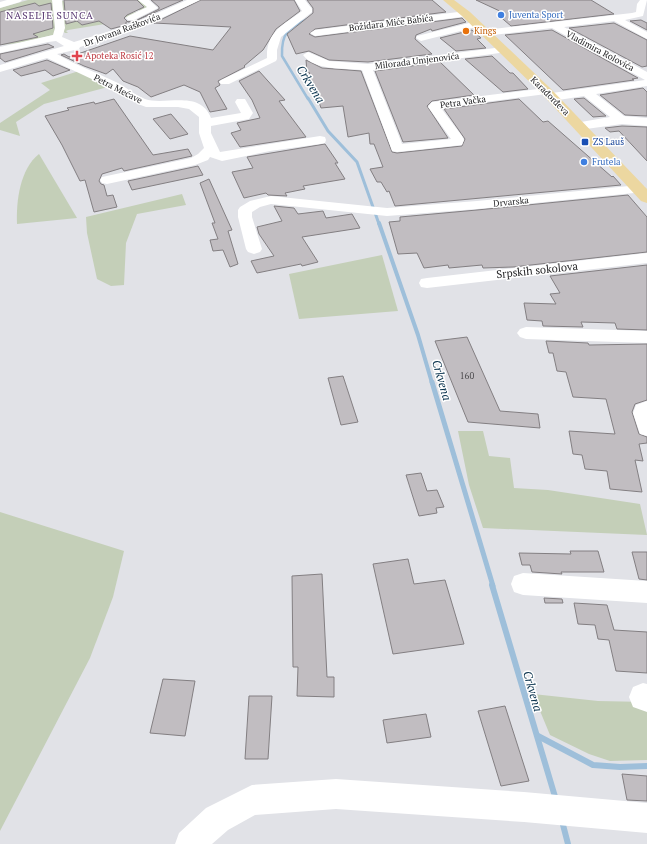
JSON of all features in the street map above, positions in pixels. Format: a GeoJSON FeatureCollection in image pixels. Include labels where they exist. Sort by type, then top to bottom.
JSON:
{"type":"FeatureCollection","features":[{"type":"Feature","properties":{"kind":"main road","name":"Karađorđeva"},"geometry":{"type":"LineString","coordinates":[[448,0],[466,14],[549,94],[643,193]]}},
{"type":"Feature","properties":{"kind":"street"},"geometry":{"type":"LineString","coordinates":[[0,5],[17,0]]}},
{"type":"Feature","properties":{"kind":"street"},"geometry":{"type":"LineString","coordinates":[[57,0],[60,28],[57,38]]}},
{"type":"Feature","properties":{"kind":"street"},"geometry":{"type":"LineString","coordinates":[[0,50],[43,39],[57,38],[71,45],[153,8],[143,0]]}},
{"type":"Feature","properties":{"kind":"street","name":"Dr Jovana Raškovića"},"geometry":{"type":"LineString","coordinates":[[0,69],[49,54],[71,45],[144,24],[195,0]]}},
{"type":"Feature","properties":{"kind":"street"},"geometry":{"type":"LineString","coordinates":[[225,82],[272,59],[272,46],[280,31],[307,12],[307,9],[300,0]]}},
{"type":"Feature","properties":{"kind":"street","name":"Vladimira Rolovića"},"geometry":{"type":"LineString","coordinates":[[421,38],[481,28],[553,25],[638,15],[641,12],[640,2]]}},
{"type":"Feature","properties":{"kind":"street","name":"Božidara Miće Babića"},"geometry":{"type":"LineString","coordinates":[[315,33],[466,14]]}},
{"type":"Feature","properties":{"kind":"street"},"geometry":{"type":"LineString","coordinates":[[615,18],[647,36]]}},
{"type":"Feature","properties":{"kind":"street","name":"Vladimira Rolovića"},"geometry":{"type":"LineString","coordinates":[[553,25],[647,77]]}},
{"type":"Feature","properties":{"kind":"street"},"geometry":{"type":"LineString","coordinates":[[0,46],[18,45]]}},
{"type":"Feature","properties":{"kind":"street","name":"Milorada Umjenovića"},"geometry":{"type":"LineString","coordinates":[[397,148],[367,71],[368,67],[503,50]]}},
{"type":"Feature","properties":{"kind":"street","name":"Petra Mećave"},"geometry":{"type":"LineString","coordinates":[[49,54],[119,88],[140,101],[152,103],[179,103],[192,106],[203,113],[205,117],[206,138],[211,149]]}},
{"type":"Feature","properties":{"kind":"street"},"geometry":{"type":"LineString","coordinates":[[308,55],[317,61],[327,64],[368,67]]}},
{"type":"Feature","properties":{"kind":"street","name":"Vladimira Rolovića"},"geometry":{"type":"LineString","coordinates":[[549,94],[585,92],[647,82]]}},
{"type":"Feature","properties":{"kind":"street"},"geometry":{"type":"LineString","coordinates":[[585,92],[620,120]]}},
{"type":"Feature","properties":{"kind":"street","name":"Petra Vačka"},"geometry":{"type":"LineString","coordinates":[[397,148],[457,142],[458,140],[456,136],[434,107],[436,106],[549,94]]}},
{"type":"Feature","properties":{"kind":"street"},"geometry":{"type":"LineString","coordinates":[[205,123],[245,116],[247,113],[241,102]]}},
{"type":"Feature","properties":{"kind":"street"},"geometry":{"type":"LineString","coordinates":[[579,126],[620,120],[647,122]]}},
{"type":"Feature","properties":{"kind":"street"},"geometry":{"type":"LineString","coordinates":[[107,180],[195,161],[203,157],[211,149],[215,155],[222,157],[320,140]]}},
{"type":"Feature","properties":{"kind":"street","name":"Drvarska"},"geometry":{"type":"LineString","coordinates":[[254,249],[244,214],[245,210],[259,203],[271,200],[382,212],[643,193]]}},
{"type":"Feature","properties":{"kind":"street","name":"Srpskih sokolova"},"geometry":{"type":"LineString","coordinates":[[427,283],[647,258]]}},
{"type":"Feature","properties":{"kind":"street"},"geometry":{"type":"LineString","coordinates":[[526,333],[647,337]]}},
{"type":"Feature","properties":{"kind":"street"},"geometry":{"type":"LineString","coordinates":[[647,408],[643,411],[647,428]]}},
{"type":"Feature","properties":{"kind":"street"},"geometry":{"type":"LineString","coordinates":[[523,584],[647,592]]}},
{"type":"Feature","properties":{"kind":"street"},"geometry":{"type":"LineString","coordinates":[[190,844],[217,819],[252,800],[336,794],[524,807],[647,818]]}},
{"type":"Feature","properties":{"kind":"green space"},"geometry":{"type":"Polygon","coordinates":[[[28,0],[56,0],[57,34],[20,43],[0,45],[41,7],[35,3],[11,18],[0,11],[0,8],[28,0]]]}},
{"type":"Feature","properties":{"kind":"green space"},"geometry":{"type":"Polygon","coordinates":[[[60,0],[68,5],[74,19],[83,25],[140,11],[137,8],[144,7],[130,0],[139,0],[150,8],[111,23],[68,30],[66,31],[68,33],[65,33],[60,0]]]}},
{"type":"Feature","properties":{"kind":"green space"},"geometry":{"type":"Polygon","coordinates":[[[79,71],[108,87],[44,104],[16,122],[20,136],[0,130],[0,123],[50,90],[41,83],[79,71]]]}},
{"type":"Feature","properties":{"kind":"green space"},"geometry":{"type":"Polygon","coordinates":[[[39,154],[77,218],[17,224],[17,205],[20,186],[27,168],[39,154]]]}},
{"type":"Feature","properties":{"kind":"green space"},"geometry":{"type":"Polygon","coordinates":[[[182,194],[186,205],[137,214],[126,243],[124,285],[111,286],[97,279],[87,233],[86,217],[182,194]]]}},
{"type":"Feature","properties":{"kind":"green space"},"geometry":{"type":"Polygon","coordinates":[[[382,255],[398,311],[299,319],[289,274],[382,255]]]}},
{"type":"Feature","properties":{"kind":"green space"},"geometry":{"type":"Polygon","coordinates":[[[458,431],[483,431],[489,456],[510,458],[514,488],[548,490],[640,504],[647,535],[483,528],[469,485],[458,431]]]}},
{"type":"Feature","properties":{"kind":"green space"},"geometry":{"type":"Polygon","coordinates":[[[0,512],[124,551],[113,597],[90,658],[0,831],[0,512]]]}},
{"type":"Feature","properties":{"kind":"green space"},"geometry":{"type":"Polygon","coordinates":[[[533,694],[598,701],[647,702],[647,760],[610,761],[589,754],[550,735],[533,694]]]}},
{"type":"Feature","properties":{"kind":"building"},"geometry":{"type":"Polygon","coordinates":[[[64,0],[137,0],[144,7],[124,18],[128,22],[126,22],[126,25],[111,29],[99,21],[82,25],[77,21],[66,24],[64,0]]]}},
{"type":"Feature","properties":{"kind":"building"},"geometry":{"type":"Polygon","coordinates":[[[151,0],[183,0],[135,21],[159,9],[159,7],[151,0]]]}},
{"type":"Feature","properties":{"kind":"building"},"geometry":{"type":"Polygon","coordinates":[[[201,0],[294,0],[300,11],[276,29],[263,50],[244,66],[245,67],[218,81],[220,85],[215,88],[227,109],[210,112],[200,92],[184,85],[151,97],[138,87],[123,81],[113,69],[106,74],[61,55],[64,54],[69,57],[130,36],[213,50],[231,27],[154,23],[201,0]]]}},
{"type":"Feature","properties":{"kind":"building"},"geometry":{"type":"Polygon","coordinates":[[[307,0],[432,0],[446,12],[315,29],[309,34],[315,37],[462,18],[466,22],[432,31],[431,29],[416,35],[415,39],[432,54],[368,62],[329,60],[309,51],[296,54],[287,34],[313,13],[313,8],[307,0]]]}},
{"type":"Feature","properties":{"kind":"building"},"geometry":{"type":"Polygon","coordinates":[[[476,0],[591,0],[614,14],[511,26],[497,14],[504,13],[476,0]]]}},
{"type":"Feature","properties":{"kind":"building"},"geometry":{"type":"Polygon","coordinates":[[[35,3],[39,6],[51,3],[53,28],[33,34],[38,37],[0,45],[0,12],[35,3]]]}},
{"type":"Feature","properties":{"kind":"building"},"geometry":{"type":"Polygon","coordinates":[[[641,20],[647,23],[647,30],[630,21],[641,20]]]}},
{"type":"Feature","properties":{"kind":"building"},"geometry":{"type":"Polygon","coordinates":[[[614,23],[647,40],[647,66],[642,67],[569,28],[614,23]]]}},
{"type":"Feature","properties":{"kind":"building"},"geometry":{"type":"Polygon","coordinates":[[[472,30],[481,38],[477,39],[486,48],[456,51],[440,38],[472,30]]]}},
{"type":"Feature","properties":{"kind":"building"},"geometry":{"type":"Polygon","coordinates":[[[552,30],[638,78],[632,79],[634,80],[563,90],[505,35],[552,30]]]}},
{"type":"Feature","properties":{"kind":"building"},"geometry":{"type":"Polygon","coordinates":[[[48,44],[54,47],[5,62],[0,58],[0,54],[48,44]]]}},
{"type":"Feature","properties":{"kind":"building"},"geometry":{"type":"Polygon","coordinates":[[[492,56],[510,73],[513,73],[528,89],[503,92],[465,59],[492,56]]]}},
{"type":"Feature","properties":{"kind":"building"},"geometry":{"type":"Polygon","coordinates":[[[47,60],[70,70],[53,76],[45,70],[21,76],[13,70],[47,60]]]}},
{"type":"Feature","properties":{"kind":"building"},"geometry":{"type":"Polygon","coordinates":[[[306,60],[322,68],[361,71],[392,152],[397,153],[462,146],[465,139],[444,109],[519,99],[543,122],[548,121],[612,177],[613,176],[621,185],[395,206],[389,191],[387,192],[381,182],[377,182],[370,169],[383,167],[374,144],[370,144],[369,133],[348,137],[343,106],[321,108],[309,72],[307,72],[306,60]]]}},
{"type":"Feature","properties":{"kind":"building"},"geometry":{"type":"Polygon","coordinates":[[[440,62],[474,95],[432,101],[427,106],[448,138],[403,142],[375,71],[440,62]]]}},
{"type":"Feature","properties":{"kind":"building"},"geometry":{"type":"Polygon","coordinates":[[[259,71],[285,100],[279,101],[306,137],[240,147],[231,133],[241,130],[237,123],[260,118],[252,100],[239,81],[259,71]]]}},
{"type":"Feature","properties":{"kind":"building"},"geometry":{"type":"Polygon","coordinates":[[[643,88],[647,92],[647,116],[625,115],[600,95],[643,88]]]}},
{"type":"Feature","properties":{"kind":"building"},"geometry":{"type":"Polygon","coordinates":[[[584,98],[606,116],[593,117],[574,99],[584,98]]]}},
{"type":"Feature","properties":{"kind":"building"},"geometry":{"type":"Polygon","coordinates":[[[114,99],[153,155],[188,149],[192,156],[124,171],[122,168],[102,174],[99,181],[104,185],[107,196],[113,195],[117,207],[94,212],[85,180],[80,181],[62,145],[45,116],[69,110],[67,108],[94,102],[95,104],[114,99]]]}},
{"type":"Feature","properties":{"kind":"building"},"geometry":{"type":"Polygon","coordinates":[[[171,114],[188,134],[170,139],[153,119],[171,114]]]}},
{"type":"Feature","properties":{"kind":"building"},"geometry":{"type":"Polygon","coordinates":[[[622,126],[647,127],[647,161],[619,131],[610,132],[605,128],[622,126]]]}},
{"type":"Feature","properties":{"kind":"building"},"geometry":{"type":"Polygon","coordinates":[[[325,144],[338,163],[335,163],[345,179],[303,186],[305,189],[285,193],[287,196],[268,195],[266,193],[244,198],[232,172],[253,168],[247,157],[325,144]]]}},
{"type":"Feature","properties":{"kind":"building"},"geometry":{"type":"Polygon","coordinates":[[[198,166],[203,175],[132,190],[128,181],[198,166]]]}},
{"type":"Feature","properties":{"kind":"building"},"geometry":{"type":"Polygon","coordinates":[[[209,179],[232,230],[228,231],[238,264],[230,267],[223,250],[213,251],[210,240],[218,239],[212,223],[215,223],[200,183],[209,179]]]}},
{"type":"Feature","properties":{"kind":"building"},"geometry":{"type":"Polygon","coordinates":[[[628,195],[647,217],[647,252],[513,267],[483,268],[482,265],[449,268],[448,265],[424,268],[417,253],[398,254],[389,222],[400,221],[400,217],[628,195]]]}},
{"type":"Feature","properties":{"kind":"building"},"geometry":{"type":"Polygon","coordinates":[[[274,206],[294,208],[298,214],[323,211],[326,218],[352,214],[360,228],[302,237],[318,262],[257,273],[251,261],[274,256],[259,234],[257,227],[282,221],[274,206]]]}},
{"type":"Feature","properties":{"kind":"building"},"geometry":{"type":"Polygon","coordinates":[[[647,265],[647,330],[617,329],[615,323],[581,322],[583,327],[543,326],[542,321],[527,320],[524,303],[556,304],[550,294],[560,293],[550,276],[647,265]]]}},
{"type":"Feature","properties":{"kind":"building"},"geometry":{"type":"Polygon","coordinates":[[[467,337],[500,411],[538,414],[540,428],[468,422],[435,341],[467,337]]]}},
{"type":"Feature","properties":{"kind":"building"},"geometry":{"type":"Polygon","coordinates":[[[546,341],[588,343],[589,345],[647,344],[647,400],[635,404],[632,412],[639,434],[647,437],[647,443],[639,444],[643,461],[635,460],[642,492],[610,489],[607,471],[585,469],[582,455],[573,454],[569,431],[615,434],[606,399],[573,397],[566,372],[557,371],[553,353],[549,353],[546,341]]]}},
{"type":"Feature","properties":{"kind":"building"},"geometry":{"type":"Polygon","coordinates":[[[343,376],[358,422],[341,425],[328,378],[343,376]]]}},
{"type":"Feature","properties":{"kind":"building"},"geometry":{"type":"Polygon","coordinates":[[[421,473],[427,491],[437,490],[444,507],[436,508],[437,513],[419,516],[406,475],[421,473]]]}},
{"type":"Feature","properties":{"kind":"building"},"geometry":{"type":"Polygon","coordinates":[[[570,551],[598,551],[604,572],[561,572],[562,574],[532,572],[530,565],[522,565],[519,553],[571,554],[570,551]]]}},
{"type":"Feature","properties":{"kind":"building"},"geometry":{"type":"Polygon","coordinates":[[[632,552],[647,552],[647,580],[639,579],[632,552]]]}},
{"type":"Feature","properties":{"kind":"building"},"geometry":{"type":"Polygon","coordinates":[[[408,559],[414,584],[445,580],[464,644],[393,654],[373,564],[408,559]]]}},
{"type":"Feature","properties":{"kind":"building"},"geometry":{"type":"Polygon","coordinates":[[[322,574],[327,677],[334,677],[334,697],[297,696],[298,667],[293,667],[292,576],[322,574]]]}},
{"type":"Feature","properties":{"kind":"building"},"geometry":{"type":"Polygon","coordinates":[[[544,598],[562,599],[563,603],[545,603],[544,598]]]}},
{"type":"Feature","properties":{"kind":"building"},"geometry":{"type":"Polygon","coordinates":[[[574,603],[607,605],[614,630],[647,632],[647,673],[616,671],[609,640],[598,639],[595,625],[578,624],[574,603]]]}},
{"type":"Feature","properties":{"kind":"building"},"geometry":{"type":"Polygon","coordinates":[[[163,679],[195,681],[185,736],[150,733],[163,679]]]}},
{"type":"Feature","properties":{"kind":"building"},"geometry":{"type":"Polygon","coordinates":[[[249,696],[272,696],[268,759],[245,759],[249,696]]]}},
{"type":"Feature","properties":{"kind":"building"},"geometry":{"type":"Polygon","coordinates":[[[505,706],[529,781],[501,786],[478,711],[505,706]]]}},
{"type":"Feature","properties":{"kind":"building"},"geometry":{"type":"Polygon","coordinates":[[[426,714],[431,737],[387,743],[383,720],[426,714]]]}},
{"type":"Feature","properties":{"kind":"building"},"geometry":{"type":"Polygon","coordinates":[[[622,774],[647,776],[647,801],[627,800],[622,774]]]}},
{"type":"Feature","properties":{"kind":"waterway","name":"Crkvena"},"geometry":{"type":"LineString","coordinates":[[308,99],[282,56],[282,48],[285,36],[291,28],[309,18]]}},
{"type":"Feature","properties":{"kind":"waterway","name":"Crkvena"},"geometry":{"type":"LineString","coordinates":[[308,98],[328,131],[357,162],[379,224]]}},
{"type":"Feature","properties":{"kind":"waterway","name":"Crkvena"},"geometry":{"type":"LineString","coordinates":[[379,223],[418,335],[432,383]]}},
{"type":"Feature","properties":{"kind":"waterway","name":"Crkvena"},"geometry":{"type":"LineString","coordinates":[[432,382],[493,586]]}},
{"type":"Feature","properties":{"kind":"waterway","name":"Crkvena"},"geometry":{"type":"LineString","coordinates":[[492,585],[556,800]]}},
{"type":"Feature","properties":{"kind":"waterway"},"geometry":{"type":"LineString","coordinates":[[538,736],[593,765],[620,767],[647,766]]}},
{"type":"Feature","properties":{"kind":"waterway","name":"Crkvena"},"geometry":{"type":"LineString","coordinates":[[562,821],[568,844]]}},
{"type":"Feature","properties":{"kind":"place","name":"Juventa Sport"},"geometry":{"type":"Point","coordinates":[501,15]}},
{"type":"Feature","properties":{"kind":"place","name":"Kings"},"geometry":{"type":"Point","coordinates":[466,31]}},
{"type":"Feature","properties":{"kind":"place","name":"Apoteka Rosić 12"},"geometry":{"type":"Point","coordinates":[77,56]}},
{"type":"Feature","properties":{"kind":"place","name":"ZS Lauš"},"geometry":{"type":"Point","coordinates":[585,142]}},
{"type":"Feature","properties":{"kind":"place","name":"Frutela"},"geometry":{"type":"Point","coordinates":[584,162]}},
{"type":"Feature","properties":{"kind":"district","name":"NASELJE SUNCA"},"geometry":{"type":"Point","coordinates":[50,15]}}]}
